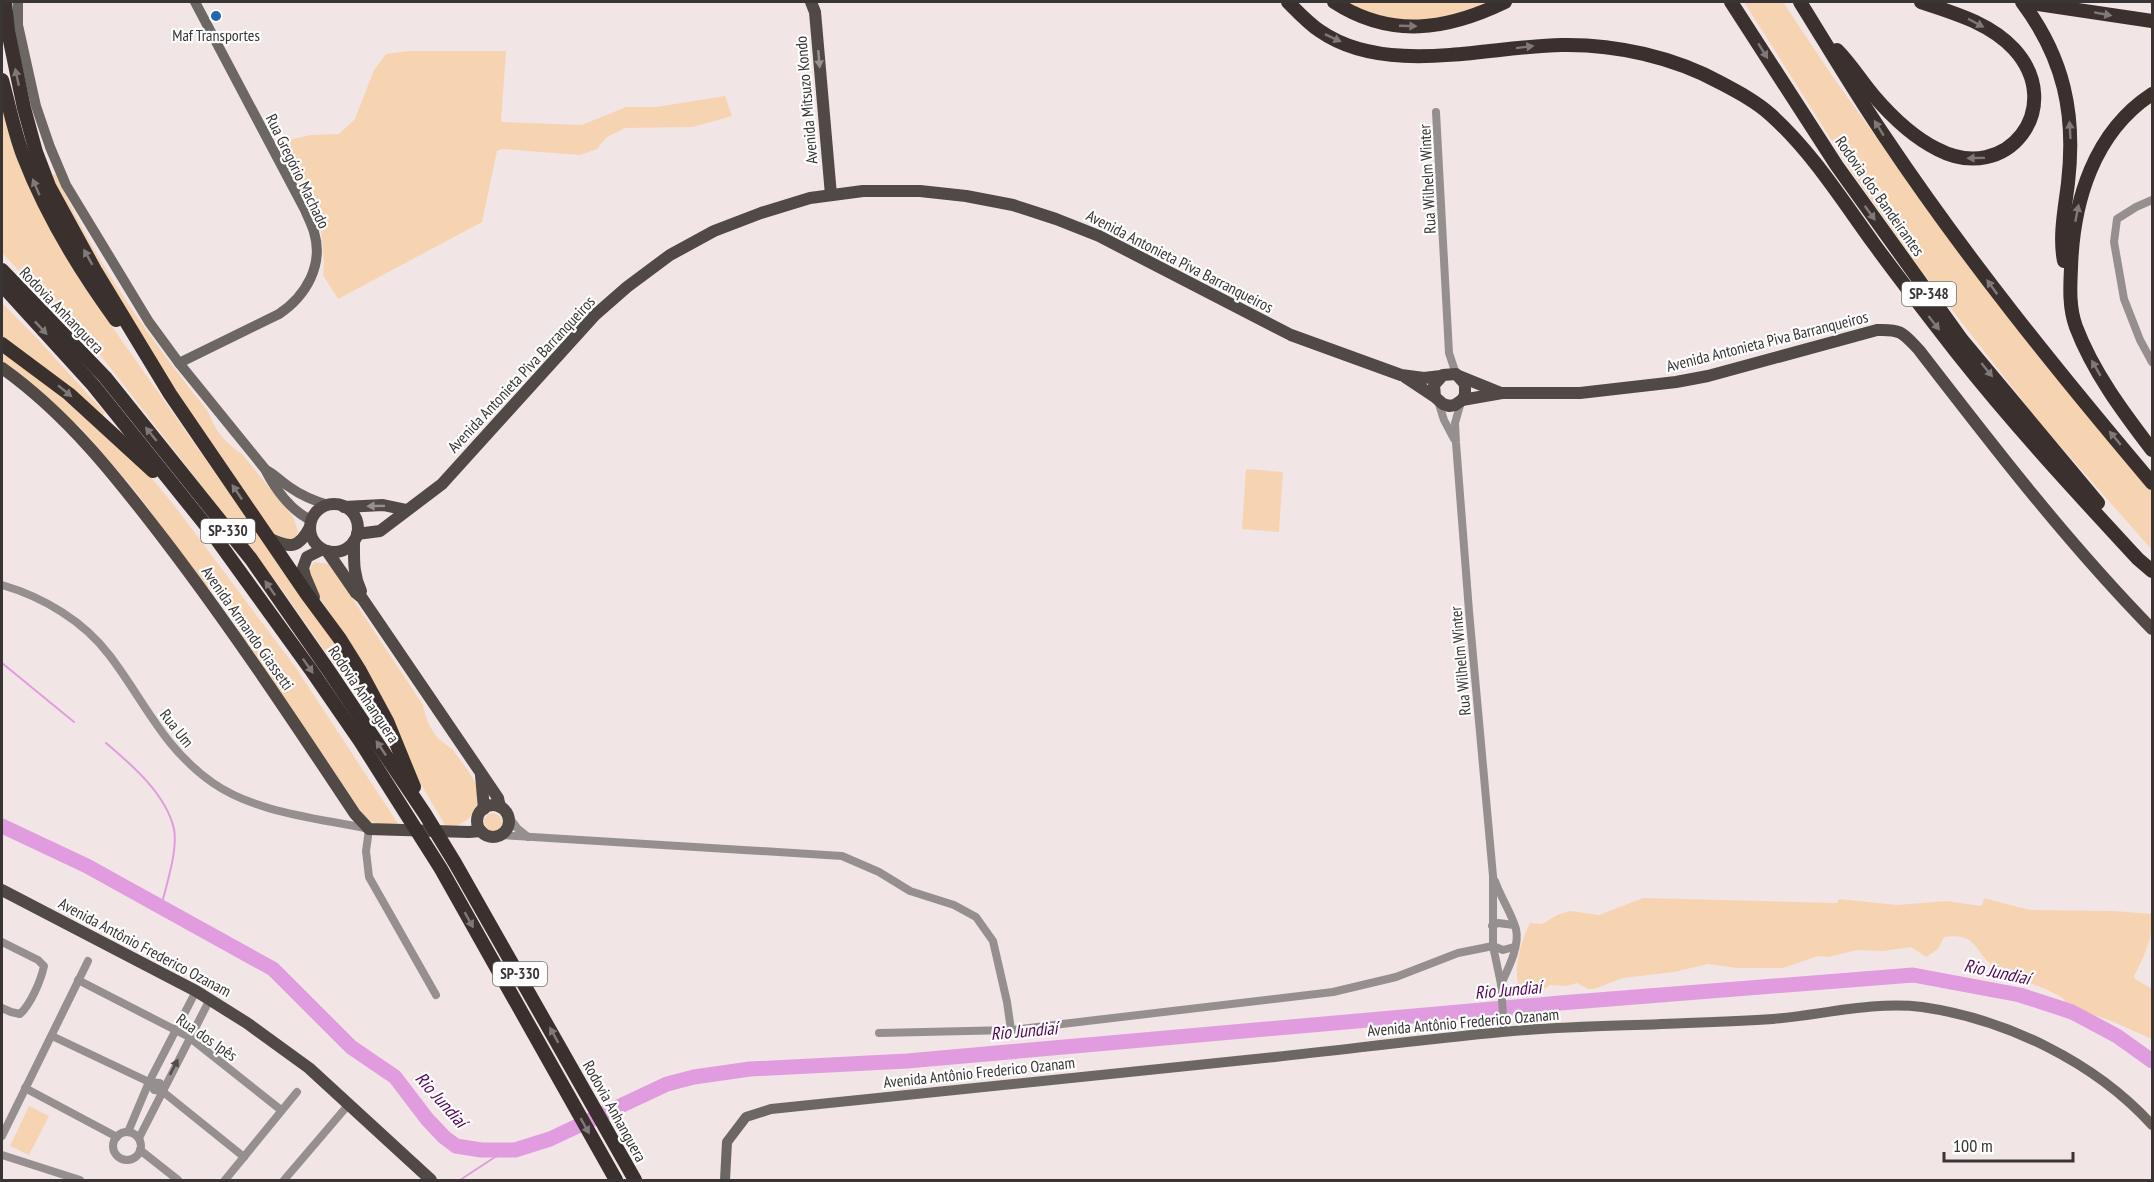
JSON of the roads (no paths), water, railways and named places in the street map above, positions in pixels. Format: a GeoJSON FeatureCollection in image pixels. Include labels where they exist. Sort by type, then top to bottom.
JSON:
{"type":"FeatureCollection","features":[{"type":"Feature","properties":{"kind":"highway"},"geometry":{"type":"LineString","coordinates":[[5,2],[8,32],[26,117],[49,186],[96,272],[170,394]]}},
{"type":"Feature","properties":{"kind":"highway"},"geometry":{"type":"LineString","coordinates":[[1288,2],[1321,32],[1369,52],[1449,56],[1535,46],[1603,47],[1637,52],[1679,65],[1718,81],[1745,96],[1769,114],[1798,142],[1894,272],[2005,413],[2138,559],[2152,568]]}},
{"type":"Feature","properties":{"kind":"highway"},"geometry":{"type":"LineString","coordinates":[[1334,2],[1369,20],[1390,26],[1416,27],[1470,16],[1505,2]]}},
{"type":"Feature","properties":{"kind":"highway","name":"Rodovia dos Bandeirantes"},"geometry":{"type":"LineString","coordinates":[[1731,2],[1837,166],[1962,340],[2152,568]]}},
{"type":"Feature","properties":{"kind":"highway"},"geometry":{"type":"LineString","coordinates":[[1800,2],[1884,136],[2006,305],[2152,483]]}},
{"type":"Feature","properties":{"kind":"highway"},"geometry":{"type":"LineString","coordinates":[[1817,30],[1848,61],[1874,96],[1919,138],[1939,150],[1960,157],[1977,159],[1986,158],[2009,148],[2022,135],[2033,110],[2034,87],[2027,67],[2012,48],[1994,32],[1965,17],[1921,2]]}},
{"type":"Feature","properties":{"kind":"highway"},"geometry":{"type":"LineString","coordinates":[[2023,2],[2152,21]]}},
{"type":"Feature","properties":{"kind":"highway"},"geometry":{"type":"LineString","coordinates":[[2023,2],[2053,52],[2068,107],[2071,144],[2062,252],[2070,292]]}},
{"type":"Feature","properties":{"kind":"highway"},"geometry":{"type":"LineString","coordinates":[[2,80],[24,156],[59,234],[87,281],[170,394],[319,609],[373,693],[400,750],[426,814]]}},
{"type":"Feature","properties":{"kind":"highway"},"geometry":{"type":"LineString","coordinates":[[2152,94],[2132,110],[2107,137],[2087,177],[2076,214],[2071,252],[2070,292],[2076,327],[2090,358],[2108,390],[2152,450]]}},
{"type":"Feature","properties":{"kind":"highway","name":"Rodovia Anhanguera"},"geometry":{"type":"LineString","coordinates":[[2,270],[105,377],[237,542],[332,674],[426,814],[635,1180]]}},
{"type":"Feature","properties":{"kind":"highway","name":"Rodovia Anhanguera"},"geometry":{"type":"LineString","coordinates":[[2,285],[93,385],[212,533],[311,670],[441,869],[616,1180]]}},
{"type":"Feature","properties":{"kind":"highway"},"geometry":{"type":"LineString","coordinates":[[2,344],[96,417],[148,466],[212,533]]}},
{"type":"Feature","properties":{"kind":"main road","name":"Avenida Mitsuzo Kondo"},"geometry":{"type":"LineString","coordinates":[[811,2],[815,12],[831,195]]}},
{"type":"Feature","properties":{"kind":"main road","name":"Avenida Antonieta Piva Barranqueiros"},"geometry":{"type":"LineString","coordinates":[[355,538],[380,531],[442,484],[595,315],[627,287],[670,255],[714,231],[810,198],[863,191],[920,191],[966,196],[1013,205],[1099,236],[1291,335],[1401,375]]}},
{"type":"Feature","properties":{"kind":"main road","name":"Avenida Antonieta Piva Barranqueiros"},"geometry":{"type":"LineString","coordinates":[[1502,393],[1580,393],[1677,382],[1729,371],[1877,330],[1896,330],[1907,337],[1919,350],[2010,468],[2108,583],[2152,629]]}},
{"type":"Feature","properties":{"kind":"main road","name":"Avenida Armando Giassetti"},"geometry":{"type":"LineString","coordinates":[[2,368],[44,401],[118,478],[251,658],[355,814],[369,829]]}},
{"type":"Feature","properties":{"kind":"main road"},"geometry":{"type":"LineString","coordinates":[[1401,375],[1424,378],[1450,375],[1463,379],[1466,390],[1461,401]]}},
{"type":"Feature","properties":{"kind":"main road"},"geometry":{"type":"LineString","coordinates":[[1401,375],[1449,406],[1461,401],[1502,393]]}},
{"type":"Feature","properties":{"kind":"main road"},"geometry":{"type":"LineString","coordinates":[[1450,375],[1502,393]]}},
{"type":"Feature","properties":{"kind":"main road"},"geometry":{"type":"LineString","coordinates":[[1437,399],[1434,385],[1450,375]]}},
{"type":"Feature","properties":{"kind":"main road"},"geometry":{"type":"LineString","coordinates":[[268,538],[284,546],[293,545],[305,536],[315,513],[328,505],[344,507],[383,505],[407,510]]}},
{"type":"Feature","properties":{"kind":"main road"},"geometry":{"type":"LineString","coordinates":[[344,507],[355,518],[353,566],[362,598]]}},
{"type":"Feature","properties":{"kind":"main road"},"geometry":{"type":"LineString","coordinates":[[310,523],[314,542],[324,550],[362,598],[498,798],[508,827],[501,835],[492,837],[481,831],[369,829]]}},
{"type":"Feature","properties":{"kind":"main road"},"geometry":{"type":"LineString","coordinates":[[319,609],[303,568],[307,558],[324,550],[342,551],[355,538]]}},
{"type":"Feature","properties":{"kind":"main road"},"geometry":{"type":"LineString","coordinates":[[481,774],[481,831]]}},
{"type":"Feature","properties":{"kind":"main road"},"geometry":{"type":"LineString","coordinates":[[456,831],[495,806],[504,812]]}},
{"type":"Feature","properties":{"kind":"main road","name":"Avenida Antônio Frederico Ozanam"},"geometry":{"type":"LineString","coordinates":[[2,890],[196,991],[247,1023],[309,1068],[431,1180]]}},
{"type":"Feature","properties":{"kind":"street"},"geometry":{"type":"LineString","coordinates":[[18,2],[18,25],[36,106],[66,185],[149,322],[179,363],[265,469],[271,481],[299,515],[310,523]]}},
{"type":"Feature","properties":{"kind":"street","name":"Rua Gregório Machado"},"geometry":{"type":"LineString","coordinates":[[179,363],[279,314],[294,304],[311,278],[316,263],[317,248],[314,232],[305,210],[195,2]]}},
{"type":"Feature","properties":{"kind":"street","name":"Rua Wilhelm Winter"},"geometry":{"type":"LineString","coordinates":[[1436,112],[1450,375]]}},
{"type":"Feature","properties":{"kind":"street"},"geometry":{"type":"LineString","coordinates":[[2152,200],[2117,219],[2114,242],[2124,299],[2140,340],[2152,362]]}},
{"type":"Feature","properties":{"kind":"street","name":"Rua Wilhelm Winter"},"geometry":{"type":"LineString","coordinates":[[1449,353],[1450,375]]}},
{"type":"Feature","properties":{"kind":"street","name":"Rua Wilhelm Winter"},"geometry":{"type":"LineString","coordinates":[[1437,399],[1444,420],[1456,443]]}},
{"type":"Feature","properties":{"kind":"street","name":"Rua Wilhelm Winter"},"geometry":{"type":"LineString","coordinates":[[1461,401],[1455,423],[1456,443],[1493,876]]}},
{"type":"Feature","properties":{"kind":"street"},"geometry":{"type":"LineString","coordinates":[[265,469],[289,488],[328,505]]}},
{"type":"Feature","properties":{"kind":"street","name":"Rua Um"},"geometry":{"type":"LineString","coordinates":[[2,585],[51,604],[80,625],[109,655],[167,741],[185,760],[214,783],[256,805],[369,829]]}},
{"type":"Feature","properties":{"kind":"street"},"geometry":{"type":"LineString","coordinates":[[504,812],[528,837]]}},
{"type":"Feature","properties":{"kind":"street"},"geometry":{"type":"LineString","coordinates":[[369,829],[366,851],[369,877],[436,995]]}},
{"type":"Feature","properties":{"kind":"street"},"geometry":{"type":"LineString","coordinates":[[501,835],[842,856],[879,872],[910,891],[954,904],[976,917],[993,941],[1011,1030]]}},
{"type":"Feature","properties":{"kind":"street"},"geometry":{"type":"LineString","coordinates":[[1493,876],[1516,935],[1509,967],[1501,986]]}},
{"type":"Feature","properties":{"kind":"street"},"geometry":{"type":"LineString","coordinates":[[1493,876],[1493,946],[1501,986],[1504,1026]]}},
{"type":"Feature","properties":{"kind":"street"},"geometry":{"type":"LineString","coordinates":[[1492,926],[1498,923],[1514,925]]}},
{"type":"Feature","properties":{"kind":"street"},"geometry":{"type":"LineString","coordinates":[[2,942],[38,960],[44,966],[43,973],[25,1009],[20,1014],[2,1008]]}},
{"type":"Feature","properties":{"kind":"street"},"geometry":{"type":"LineString","coordinates":[[879,1033],[1011,1030],[1333,992],[1396,977],[1458,953],[1493,946],[1503,950],[1514,947]]}},
{"type":"Feature","properties":{"kind":"street"},"geometry":{"type":"LineString","coordinates":[[2,1136],[88,961]]}},
{"type":"Feature","properties":{"kind":"street","name":"Rua dos Ipês"},"geometry":{"type":"LineString","coordinates":[[78,980],[189,1037],[281,1110]]}},
{"type":"Feature","properties":{"kind":"street"},"geometry":{"type":"LineString","coordinates":[[117,1137],[128,1132],[149,1082],[196,991]]}},
{"type":"Feature","properties":{"kind":"street"},"geometry":{"type":"LineString","coordinates":[[178,1180],[140,1150],[139,1138],[210,999]]}},
{"type":"Feature","properties":{"kind":"street","name":"Avenida Antônio Frederico Ozanam"},"geometry":{"type":"LineString","coordinates":[[725,1180],[727,1142],[746,1117],[771,1109],[1132,1073],[1504,1026],[1774,1019],[1890,1006],[1925,1008],[1995,1025],[2061,1055],[2125,1098],[2152,1125]]}},
{"type":"Feature","properties":{"kind":"street"},"geometry":{"type":"LineString","coordinates":[[52,1036],[149,1082],[160,1083],[162,1091],[244,1157]]}},
{"type":"Feature","properties":{"kind":"street"},"geometry":{"type":"LineString","coordinates":[[25,1088],[117,1137]]}},
{"type":"Feature","properties":{"kind":"street"},"geometry":{"type":"LineString","coordinates":[[225,1180],[297,1092]]}},
{"type":"Feature","properties":{"kind":"street"},"geometry":{"type":"LineString","coordinates":[[284,1180],[349,1104]]}},
{"type":"Feature","properties":{"kind":"street"},"geometry":{"type":"LineString","coordinates":[[128,1132],[139,1138]]}},
{"type":"Feature","properties":{"kind":"street"},"geometry":{"type":"LineString","coordinates":[[117,1137],[114,1149],[118,1156],[131,1159],[140,1150]]}},
{"type":"Feature","properties":{"kind":"street"},"geometry":{"type":"LineString","coordinates":[[2,1155],[80,1180]]}},
{"type":"Feature","properties":{"kind":"waterway"},"geometry":{"type":"LineString","coordinates":[[2,663],[74,722]]}},
{"type":"Feature","properties":{"kind":"waterway"},"geometry":{"type":"LineString","coordinates":[[106,743],[147,781],[170,816],[175,838],[171,868],[161,907]]}},
{"type":"Feature","properties":{"kind":"waterway","name":"Rio Jundiaí"},"geometry":{"type":"LineString","coordinates":[[2,826],[87,866],[273,969],[351,1047],[395,1077],[444,1137],[456,1146],[481,1150],[515,1150],[550,1139],[667,1084],[694,1077],[750,1069],[907,1061],[1560,1003],[1913,975],[2020,995],[2072,1012],[2117,1036],[2152,1061]]}},
{"type":"Feature","properties":{"kind":"waterway"},"geometry":{"type":"LineString","coordinates":[[460,1180],[495,1157],[515,1150]]}},
{"type":"Feature","properties":{"kind":"place","name":"Maf Transportes"},"geometry":{"type":"Point","coordinates":[216,16]}}]}
